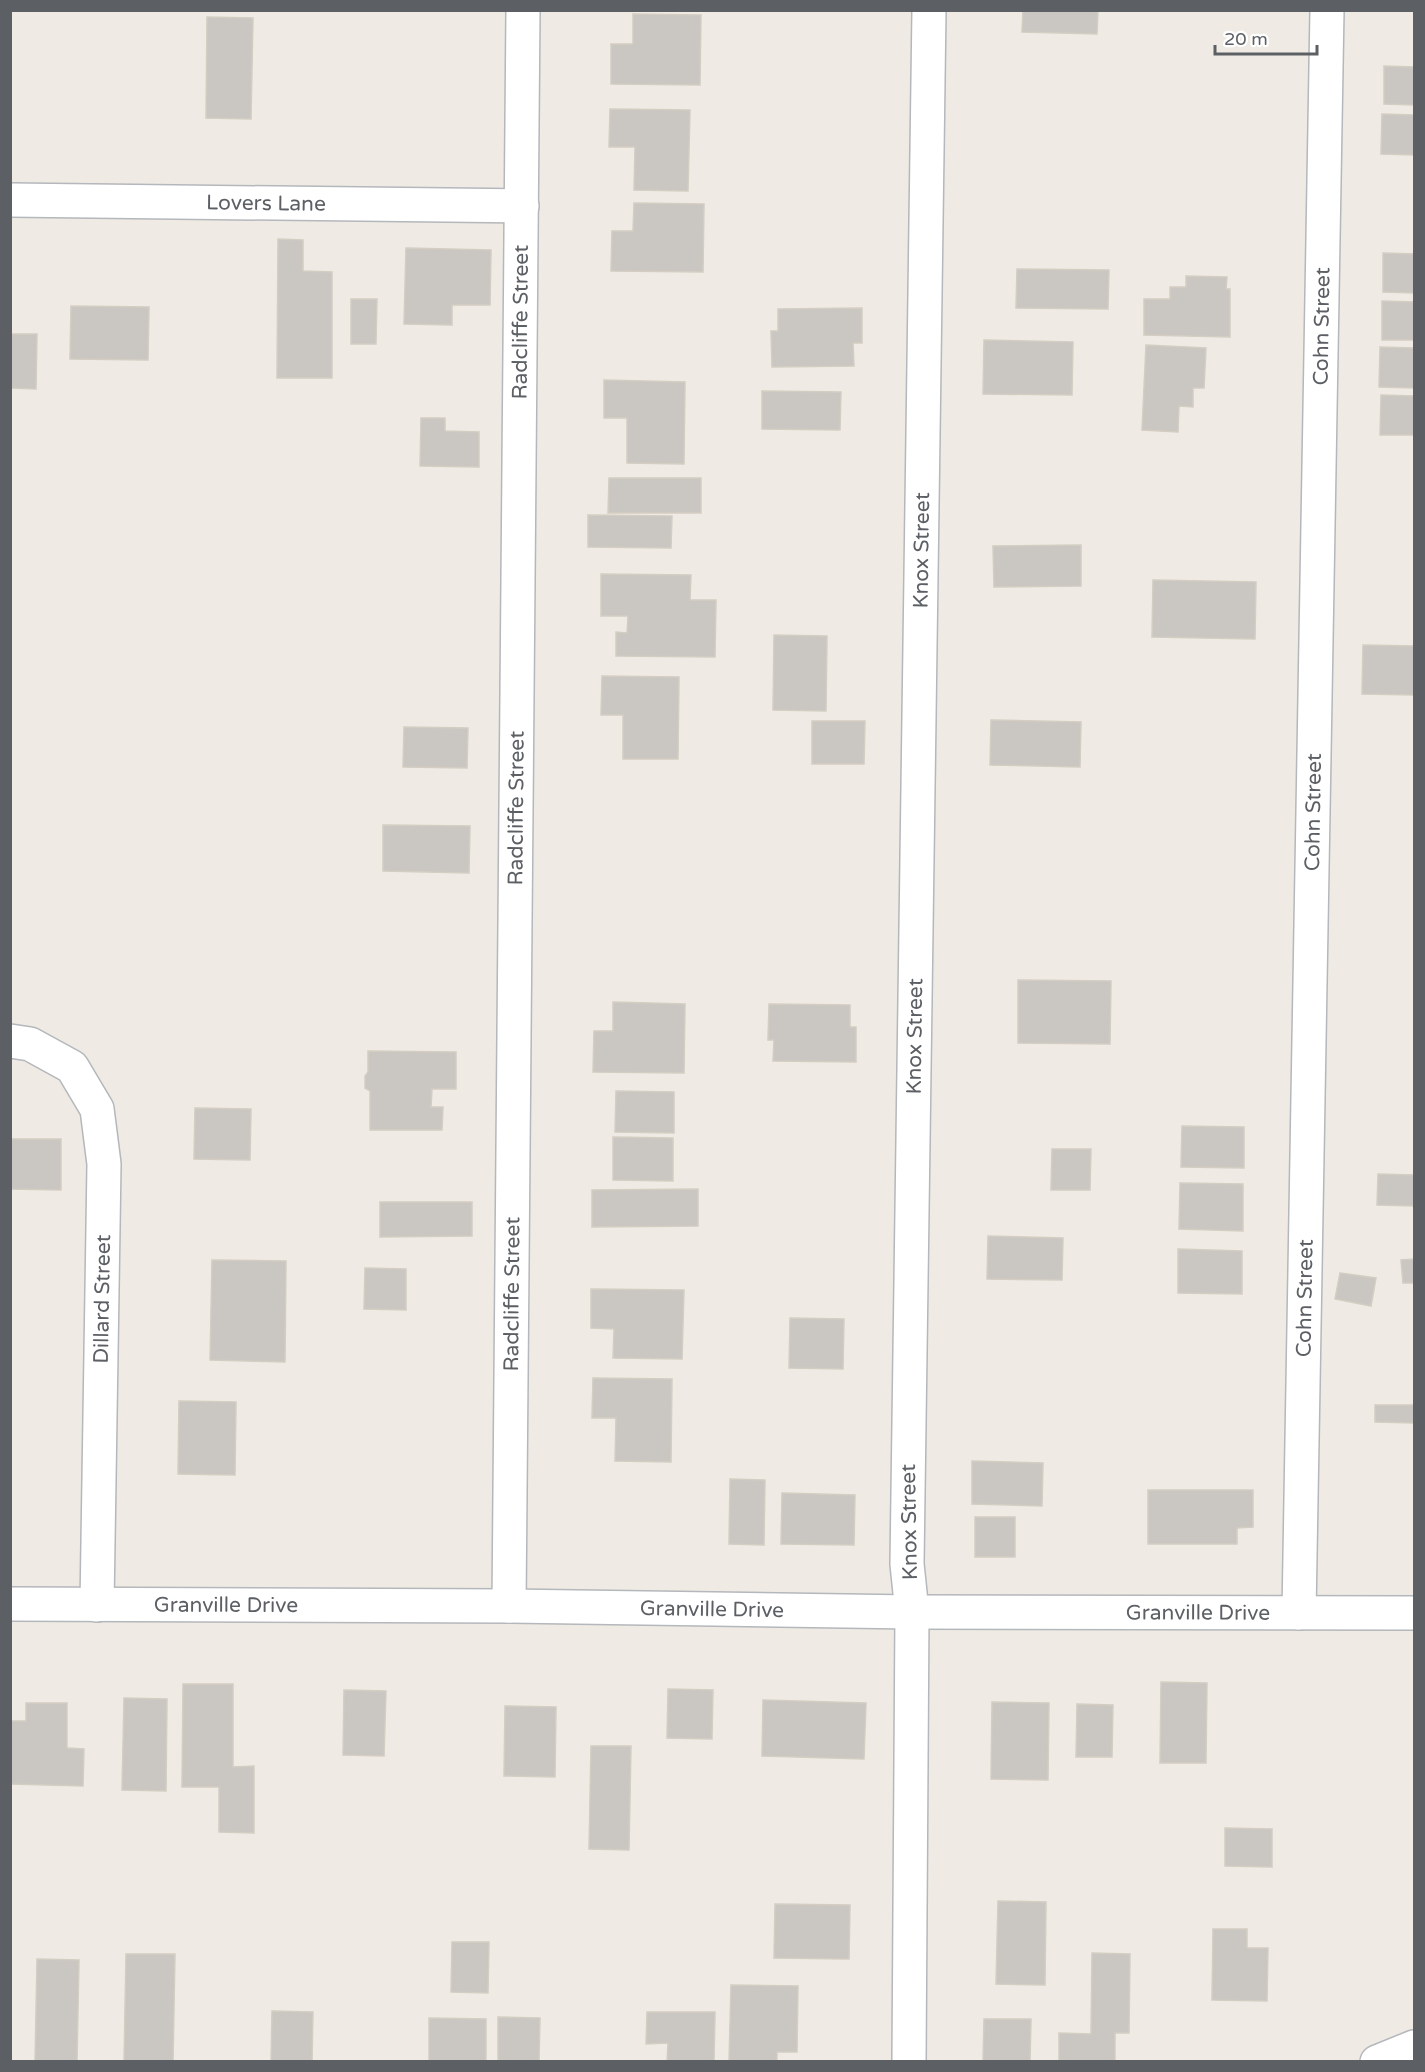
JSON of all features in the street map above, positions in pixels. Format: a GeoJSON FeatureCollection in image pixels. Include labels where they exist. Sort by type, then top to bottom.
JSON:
{"type":"FeatureCollection","features":[{"type":"Feature","properties":{"kind":"street","name":"Radcliffe Street"},"geometry":{"type":"LineString","coordinates":[[508,1606],[523,10]]}},
{"type":"Feature","properties":{"kind":"street","name":"Knox Street"},"geometry":{"type":"LineString","coordinates":[[909,2061],[912,1612],[907,1564],[929,10]]}},
{"type":"Feature","properties":{"kind":"street","name":"Cohn Street"},"geometry":{"type":"LineString","coordinates":[[1299,1613],[1328,10]]}},
{"type":"Feature","properties":{"kind":"street","name":"Lovers Lane"},"geometry":{"type":"LineString","coordinates":[[10,200],[522,206]]}},
{"type":"Feature","properties":{"kind":"street","name":"Dillard Street"},"geometry":{"type":"LineString","coordinates":[[10,1041],[30,1044],[72,1067],[97,1109],[104,1164],[98,1605]]}},
{"type":"Feature","properties":{"kind":"street","name":"Granville Drive"},"geometry":{"type":"LineString","coordinates":[[10,1604],[1414,1614]]}},
{"type":"Feature","properties":{"kind":"street"},"geometry":{"type":"LineString","coordinates":[[1377,2061],[1414,2047]]}},
{"type":"Feature","properties":{"kind":"building"},"geometry":{"type":"Polygon","coordinates":[[[1023,10],[1098,10],[1097,34],[1022,32],[1023,10]]]}},
{"type":"Feature","properties":{"kind":"building"},"geometry":{"type":"Polygon","coordinates":[[[633,14],[701,15],[700,85],[611,84],[611,44],[633,44],[633,14]]]}},
{"type":"Feature","properties":{"kind":"building"},"geometry":{"type":"Polygon","coordinates":[[[207,17],[253,18],[251,119],[206,118],[207,17]]]}},
{"type":"Feature","properties":{"kind":"building"},"geometry":{"type":"Polygon","coordinates":[[[1384,66],[1414,67],[1414,105],[1384,104],[1384,66]]]}},
{"type":"Feature","properties":{"kind":"building"},"geometry":{"type":"Polygon","coordinates":[[[610,109],[690,110],[688,191],[634,190],[635,147],[609,147],[610,109]]]}},
{"type":"Feature","properties":{"kind":"building"},"geometry":{"type":"Polygon","coordinates":[[[1382,114],[1414,115],[1414,155],[1381,154],[1382,114]]]}},
{"type":"Feature","properties":{"kind":"building"},"geometry":{"type":"Polygon","coordinates":[[[634,203],[704,204],[703,272],[611,271],[612,231],[633,231],[634,203]]]}},
{"type":"Feature","properties":{"kind":"building"},"geometry":{"type":"Polygon","coordinates":[[[278,239],[303,240],[303,271],[332,272],[332,378],[277,378],[278,239]]]}},
{"type":"Feature","properties":{"kind":"building"},"geometry":{"type":"Polygon","coordinates":[[[406,248],[491,250],[490,305],[452,305],[452,325],[404,324],[406,248]]]}},
{"type":"Feature","properties":{"kind":"building"},"geometry":{"type":"Polygon","coordinates":[[[1383,253],[1414,254],[1414,293],[1383,292],[1383,253]]]}},
{"type":"Feature","properties":{"kind":"building"},"geometry":{"type":"Polygon","coordinates":[[[1017,269],[1109,270],[1108,309],[1016,308],[1017,269]]]}},
{"type":"Feature","properties":{"kind":"building"},"geometry":{"type":"Polygon","coordinates":[[[1186,276],[1227,277],[1226,289],[1230,289],[1230,337],[1144,335],[1144,299],[1170,299],[1170,287],[1186,287],[1186,276]]]}},
{"type":"Feature","properties":{"kind":"building"},"geometry":{"type":"Polygon","coordinates":[[[351,299],[377,299],[376,344],[351,344],[351,299]]]}},
{"type":"Feature","properties":{"kind":"building"},"geometry":{"type":"Polygon","coordinates":[[[1382,301],[1414,302],[1414,340],[1382,340],[1382,301]]]}},
{"type":"Feature","properties":{"kind":"building"},"geometry":{"type":"Polygon","coordinates":[[[71,306],[149,307],[148,360],[70,359],[71,306]]]}},
{"type":"Feature","properties":{"kind":"building"},"geometry":{"type":"Polygon","coordinates":[[[862,308],[862,343],[853,343],[854,366],[772,367],[771,331],[778,331],[778,309],[862,308]]]}},
{"type":"Feature","properties":{"kind":"building"},"geometry":{"type":"Polygon","coordinates":[[[10,334],[37,334],[36,389],[10,388],[10,334]]]}},
{"type":"Feature","properties":{"kind":"building"},"geometry":{"type":"Polygon","coordinates":[[[984,340],[1073,342],[1072,395],[983,394],[984,340]]]}},
{"type":"Feature","properties":{"kind":"building"},"geometry":{"type":"Polygon","coordinates":[[[1146,345],[1206,348],[1204,388],[1193,388],[1193,407],[1179,406],[1178,432],[1142,430],[1146,345]]]}},
{"type":"Feature","properties":{"kind":"building"},"geometry":{"type":"Polygon","coordinates":[[[1380,347],[1414,348],[1414,388],[1379,387],[1380,347]]]}},
{"type":"Feature","properties":{"kind":"building"},"geometry":{"type":"Polygon","coordinates":[[[604,380],[685,382],[684,464],[627,463],[627,418],[604,418],[604,380]]]}},
{"type":"Feature","properties":{"kind":"building"},"geometry":{"type":"Polygon","coordinates":[[[762,391],[841,392],[840,430],[762,429],[762,391]]]}},
{"type":"Feature","properties":{"kind":"building"},"geometry":{"type":"Polygon","coordinates":[[[1381,395],[1414,396],[1414,435],[1380,435],[1381,395]]]}},
{"type":"Feature","properties":{"kind":"building"},"geometry":{"type":"Polygon","coordinates":[[[421,418],[445,418],[445,431],[479,432],[479,467],[420,466],[421,418]]]}},
{"type":"Feature","properties":{"kind":"building"},"geometry":{"type":"Polygon","coordinates":[[[609,478],[701,478],[701,513],[608,513],[609,478]]]}},
{"type":"Feature","properties":{"kind":"building"},"geometry":{"type":"Polygon","coordinates":[[[588,515],[672,516],[671,548],[588,547],[588,515]]]}},
{"type":"Feature","properties":{"kind":"building"},"geometry":{"type":"Polygon","coordinates":[[[1081,545],[1081,586],[994,587],[993,546],[1081,545]]]}},
{"type":"Feature","properties":{"kind":"building"},"geometry":{"type":"Polygon","coordinates":[[[601,574],[691,575],[690,600],[716,600],[715,657],[616,656],[616,632],[627,633],[628,616],[601,616],[601,574]]]}},
{"type":"Feature","properties":{"kind":"building"},"geometry":{"type":"Polygon","coordinates":[[[1153,580],[1256,582],[1255,639],[1152,637],[1153,580]]]}},
{"type":"Feature","properties":{"kind":"building"},"geometry":{"type":"Polygon","coordinates":[[[774,635],[827,636],[826,711],[773,710],[774,635]]]}},
{"type":"Feature","properties":{"kind":"building"},"geometry":{"type":"Polygon","coordinates":[[[1363,645],[1414,646],[1414,695],[1362,694],[1363,645]]]}},
{"type":"Feature","properties":{"kind":"building"},"geometry":{"type":"Polygon","coordinates":[[[602,676],[679,677],[678,759],[623,759],[623,715],[601,715],[602,676]]]}},
{"type":"Feature","properties":{"kind":"building"},"geometry":{"type":"Polygon","coordinates":[[[991,720],[1081,722],[1080,767],[990,765],[991,720]]]}},
{"type":"Feature","properties":{"kind":"building"},"geometry":{"type":"Polygon","coordinates":[[[812,721],[865,721],[864,764],[812,764],[812,721]]]}},
{"type":"Feature","properties":{"kind":"building"},"geometry":{"type":"Polygon","coordinates":[[[404,727],[468,728],[467,768],[403,767],[404,727]]]}},
{"type":"Feature","properties":{"kind":"building"},"geometry":{"type":"Polygon","coordinates":[[[383,825],[470,826],[469,873],[383,871],[383,825]]]}},
{"type":"Feature","properties":{"kind":"building"},"geometry":{"type":"Polygon","coordinates":[[[1018,980],[1111,981],[1110,1044],[1018,1043],[1018,980]]]}},
{"type":"Feature","properties":{"kind":"building"},"geometry":{"type":"Polygon","coordinates":[[[613,1002],[685,1004],[684,1073],[593,1072],[594,1031],[613,1031],[613,1002]]]}},
{"type":"Feature","properties":{"kind":"building"},"geometry":{"type":"Polygon","coordinates":[[[769,1004],[850,1005],[850,1027],[856,1027],[856,1062],[773,1061],[774,1040],[768,1040],[769,1004]]]}},
{"type":"Feature","properties":{"kind":"building"},"geometry":{"type":"Polygon","coordinates":[[[368,1051],[456,1052],[456,1089],[432,1089],[431,1107],[443,1107],[442,1130],[370,1130],[370,1091],[365,1088],[368,1051]]]}},
{"type":"Feature","properties":{"kind":"building"},"geometry":{"type":"Polygon","coordinates":[[[616,1091],[674,1092],[674,1133],[615,1132],[616,1091]]]}},
{"type":"Feature","properties":{"kind":"building"},"geometry":{"type":"Polygon","coordinates":[[[195,1108],[251,1109],[250,1160],[194,1159],[195,1108]]]}},
{"type":"Feature","properties":{"kind":"building"},"geometry":{"type":"Polygon","coordinates":[[[1182,1126],[1244,1127],[1244,1168],[1181,1167],[1182,1126]]]}},
{"type":"Feature","properties":{"kind":"building"},"geometry":{"type":"Polygon","coordinates":[[[613,1137],[673,1138],[673,1181],[613,1180],[613,1137]]]}},
{"type":"Feature","properties":{"kind":"building"},"geometry":{"type":"Polygon","coordinates":[[[10,1139],[61,1139],[61,1190],[10,1189],[10,1139]]]}},
{"type":"Feature","properties":{"kind":"building"},"geometry":{"type":"Polygon","coordinates":[[[1052,1149],[1091,1149],[1090,1190],[1051,1190],[1052,1149]]]}},
{"type":"Feature","properties":{"kind":"building"},"geometry":{"type":"Polygon","coordinates":[[[1378,1174],[1414,1175],[1414,1206],[1377,1205],[1378,1174]]]}},
{"type":"Feature","properties":{"kind":"building"},"geometry":{"type":"Polygon","coordinates":[[[1180,1183],[1243,1184],[1243,1231],[1179,1229],[1180,1183]]]}},
{"type":"Feature","properties":{"kind":"building"},"geometry":{"type":"Polygon","coordinates":[[[698,1189],[698,1226],[592,1227],[592,1190],[698,1189]]]}},
{"type":"Feature","properties":{"kind":"building"},"geometry":{"type":"Polygon","coordinates":[[[380,1202],[472,1202],[472,1236],[380,1237],[380,1202]]]}},
{"type":"Feature","properties":{"kind":"building"},"geometry":{"type":"Polygon","coordinates":[[[988,1236],[1063,1238],[1062,1280],[987,1279],[988,1236]]]}},
{"type":"Feature","properties":{"kind":"building"},"geometry":{"type":"Polygon","coordinates":[[[1178,1249],[1242,1251],[1242,1294],[1178,1293],[1178,1249]]]}},
{"type":"Feature","properties":{"kind":"building"},"geometry":{"type":"Polygon","coordinates":[[[1414,1259],[1414,1283],[1403,1283],[1401,1260],[1414,1259]]]}},
{"type":"Feature","properties":{"kind":"building"},"geometry":{"type":"Polygon","coordinates":[[[212,1260],[286,1261],[285,1362],[210,1360],[212,1260]]]}},
{"type":"Feature","properties":{"kind":"building"},"geometry":{"type":"Polygon","coordinates":[[[365,1268],[406,1269],[406,1310],[364,1309],[365,1268]]]}},
{"type":"Feature","properties":{"kind":"building"},"geometry":{"type":"Polygon","coordinates":[[[1340,1273],[1376,1278],[1371,1306],[1335,1299],[1340,1273]]]}},
{"type":"Feature","properties":{"kind":"building"},"geometry":{"type":"Polygon","coordinates":[[[591,1289],[684,1290],[682,1359],[613,1358],[614,1329],[591,1328],[591,1289]]]}},
{"type":"Feature","properties":{"kind":"building"},"geometry":{"type":"Polygon","coordinates":[[[790,1318],[844,1319],[843,1369],[789,1368],[790,1318]]]}},
{"type":"Feature","properties":{"kind":"building"},"geometry":{"type":"Polygon","coordinates":[[[593,1378],[672,1379],[671,1462],[615,1461],[616,1418],[592,1418],[593,1378]]]}},
{"type":"Feature","properties":{"kind":"building"},"geometry":{"type":"Polygon","coordinates":[[[179,1401],[236,1402],[235,1475],[178,1474],[179,1401]]]}},
{"type":"Feature","properties":{"kind":"building"},"geometry":{"type":"Polygon","coordinates":[[[1375,1405],[1414,1405],[1414,1423],[1375,1422],[1375,1405]]]}},
{"type":"Feature","properties":{"kind":"building"},"geometry":{"type":"Polygon","coordinates":[[[972,1461],[1043,1463],[1042,1506],[972,1504],[972,1461]]]}},
{"type":"Feature","properties":{"kind":"building"},"geometry":{"type":"Polygon","coordinates":[[[730,1479],[765,1480],[764,1545],[729,1544],[730,1479]]]}},
{"type":"Feature","properties":{"kind":"building"},"geometry":{"type":"Polygon","coordinates":[[[1148,1490],[1253,1490],[1253,1527],[1237,1528],[1237,1544],[1148,1544],[1148,1490]]]}},
{"type":"Feature","properties":{"kind":"building"},"geometry":{"type":"Polygon","coordinates":[[[782,1493],[855,1495],[854,1545],[781,1544],[782,1493]]]}},
{"type":"Feature","properties":{"kind":"building"},"geometry":{"type":"Polygon","coordinates":[[[975,1517],[1015,1517],[1015,1557],[975,1557],[975,1517]]]}},
{"type":"Feature","properties":{"kind":"building"},"geometry":{"type":"Polygon","coordinates":[[[1161,1682],[1207,1683],[1206,1763],[1160,1763],[1161,1682]]]}},
{"type":"Feature","properties":{"kind":"building"},"geometry":{"type":"Polygon","coordinates":[[[183,1684],[233,1684],[233,1767],[254,1766],[254,1833],[219,1832],[219,1787],[182,1787],[183,1684]]]}},
{"type":"Feature","properties":{"kind":"building"},"geometry":{"type":"Polygon","coordinates":[[[668,1689],[713,1690],[712,1739],[667,1738],[668,1689]]]}},
{"type":"Feature","properties":{"kind":"building"},"geometry":{"type":"Polygon","coordinates":[[[344,1690],[386,1691],[384,1756],[343,1755],[344,1690]]]}},
{"type":"Feature","properties":{"kind":"building"},"geometry":{"type":"Polygon","coordinates":[[[124,1698],[167,1699],[166,1791],[122,1790],[124,1698]]]}},
{"type":"Feature","properties":{"kind":"building"},"geometry":{"type":"Polygon","coordinates":[[[763,1700],[866,1703],[864,1759],[762,1756],[763,1700]]]}},
{"type":"Feature","properties":{"kind":"building"},"geometry":{"type":"Polygon","coordinates":[[[992,1702],[1049,1703],[1048,1780],[991,1779],[992,1702]]]}},
{"type":"Feature","properties":{"kind":"building"},"geometry":{"type":"Polygon","coordinates":[[[26,1703],[67,1703],[67,1748],[84,1749],[83,1786],[10,1784],[10,1721],[26,1721],[26,1703]]]}},
{"type":"Feature","properties":{"kind":"building"},"geometry":{"type":"Polygon","coordinates":[[[1077,1704],[1113,1705],[1112,1757],[1076,1757],[1077,1704]]]}},
{"type":"Feature","properties":{"kind":"building"},"geometry":{"type":"Polygon","coordinates":[[[505,1706],[556,1707],[555,1777],[504,1776],[505,1706]]]}},
{"type":"Feature","properties":{"kind":"building"},"geometry":{"type":"Polygon","coordinates":[[[591,1746],[631,1746],[629,1850],[589,1849],[591,1746]]]}},
{"type":"Feature","properties":{"kind":"building"},"geometry":{"type":"Polygon","coordinates":[[[1225,1828],[1272,1829],[1272,1867],[1225,1866],[1225,1828]]]}},
{"type":"Feature","properties":{"kind":"building"},"geometry":{"type":"Polygon","coordinates":[[[998,1901],[1046,1902],[1045,1985],[996,1984],[998,1901]]]}},
{"type":"Feature","properties":{"kind":"building"},"geometry":{"type":"Polygon","coordinates":[[[775,1904],[850,1905],[849,1959],[774,1958],[775,1904]]]}},
{"type":"Feature","properties":{"kind":"building"},"geometry":{"type":"Polygon","coordinates":[[[1213,1929],[1247,1929],[1247,1948],[1268,1948],[1267,2001],[1212,2000],[1213,1929]]]}},
{"type":"Feature","properties":{"kind":"building"},"geometry":{"type":"Polygon","coordinates":[[[452,1942],[489,1942],[488,1993],[451,1992],[452,1942]]]}},
{"type":"Feature","properties":{"kind":"building"},"geometry":{"type":"Polygon","coordinates":[[[1092,1953],[1130,1954],[1129,2033],[1115,2033],[1115,2062],[1059,2062],[1059,2033],[1091,2034],[1092,1953]]]}},
{"type":"Feature","properties":{"kind":"building"},"geometry":{"type":"Polygon","coordinates":[[[126,1954],[175,1954],[173,2062],[124,2062],[126,1954]]]}},
{"type":"Feature","properties":{"kind":"building"},"geometry":{"type":"Polygon","coordinates":[[[37,1959],[79,1960],[77,2062],[35,2062],[37,1959]]]}},
{"type":"Feature","properties":{"kind":"building"},"geometry":{"type":"Polygon","coordinates":[[[731,1985],[798,1986],[797,2052],[777,2052],[777,2062],[729,2062],[731,1985]]]}},
{"type":"Feature","properties":{"kind":"building"},"geometry":{"type":"Polygon","coordinates":[[[272,2011],[313,2012],[312,2062],[271,2062],[272,2011]]]}},
{"type":"Feature","properties":{"kind":"building"},"geometry":{"type":"Polygon","coordinates":[[[647,2012],[715,2012],[714,2062],[667,2062],[668,2043],[646,2044],[647,2012]]]}},
{"type":"Feature","properties":{"kind":"building"},"geometry":{"type":"Polygon","coordinates":[[[498,2017],[540,2018],[539,2062],[498,2062],[498,2017]]]}},
{"type":"Feature","properties":{"kind":"building"},"geometry":{"type":"Polygon","coordinates":[[[429,2018],[486,2019],[486,2062],[429,2062],[429,2018]]]}},
{"type":"Feature","properties":{"kind":"building"},"geometry":{"type":"Polygon","coordinates":[[[984,2019],[1031,2019],[1030,2062],[983,2062],[984,2019]]]}}]}
